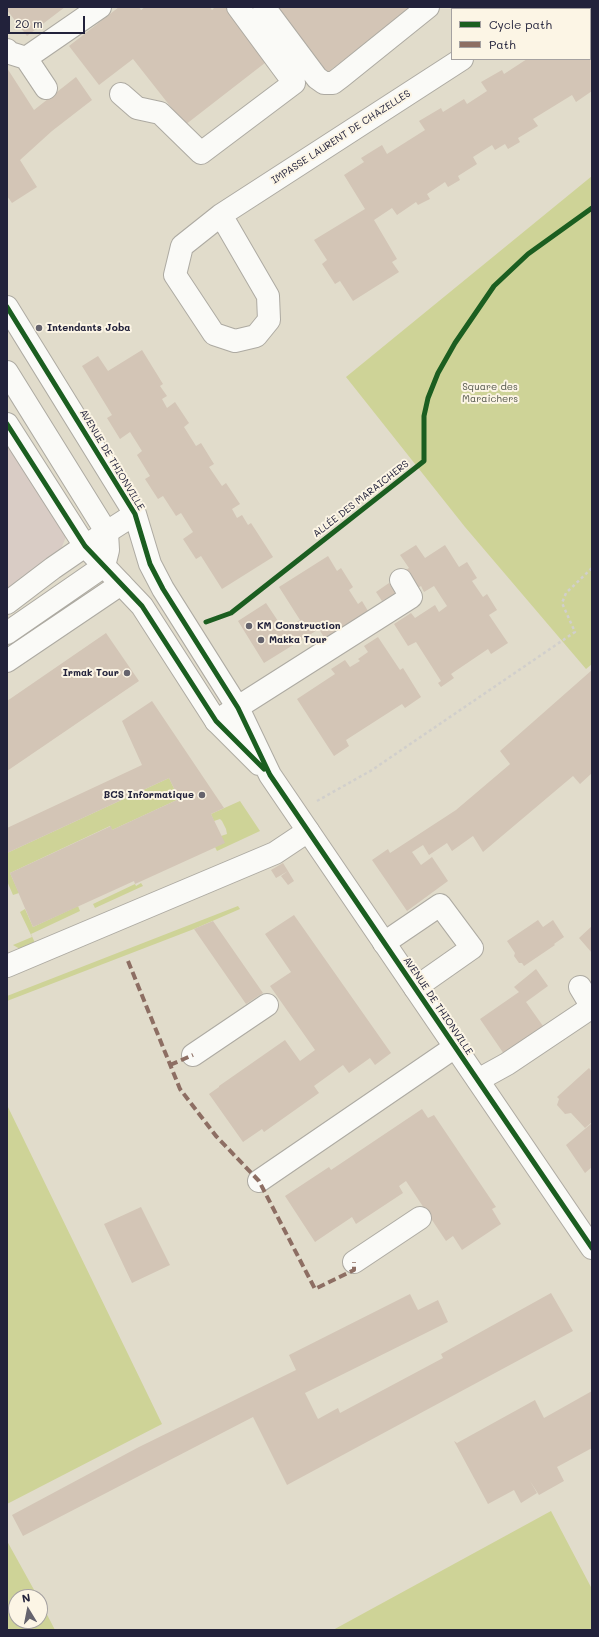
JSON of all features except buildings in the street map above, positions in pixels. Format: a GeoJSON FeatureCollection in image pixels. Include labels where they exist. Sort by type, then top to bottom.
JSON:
{"type":"FeatureCollection","features":[{"type":"Feature","properties":{"kind":"main road"},"geometry":{"type":"LineString","coordinates":[[46,88],[16,54],[100,7]]}},
{"type":"Feature","properties":{"kind":"main road"},"geometry":{"type":"LineString","coordinates":[[121,94],[136,108],[160,113],[201,153],[294,82],[238,7]]}},
{"type":"Feature","properties":{"kind":"main road"},"geometry":{"type":"LineString","coordinates":[[264,7],[317,78],[324,83],[333,82],[341,77],[428,7]]}},
{"type":"Feature","properties":{"kind":"main road","name":"IMPASSE LAURENT DE CHAZELLES"},"geometry":{"type":"LineString","coordinates":[[221,215],[268,296],[269,320],[256,336],[235,341],[214,334],[175,275],[182,246],[221,215],[460,60]]}},
{"type":"Feature","properties":{"kind":"main road","name":"AVENUE DE THIONVILLE"},"geometry":{"type":"LineString","coordinates":[[7,307],[135,514],[150,564],[163,589],[238,708],[270,775],[592,1248]]}},
{"type":"Feature","properties":{"kind":"main road"},"geometry":{"type":"LineString","coordinates":[[7,372],[106,533],[108,550],[104,566],[7,633]]}},
{"type":"Feature","properties":{"kind":"main road","name":"AVENUE DE THIONVILLE"},"geometry":{"type":"LineString","coordinates":[[7,424],[85,546],[142,606],[216,721],[270,775]]}},
{"type":"Feature","properties":{"kind":"main road"},"geometry":{"type":"LineString","coordinates":[[7,603],[53,568],[135,514]]}},
{"type":"Feature","properties":{"kind":"main road"},"geometry":{"type":"LineString","coordinates":[[7,661],[150,564]]}},
{"type":"Feature","properties":{"kind":"main road"},"geometry":{"type":"LineString","coordinates":[[216,721],[411,596],[401,580]]}},
{"type":"Feature","properties":{"kind":"main road"},"geometry":{"type":"LineString","coordinates":[[7,966],[275,853],[308,831]]}},
{"type":"Feature","properties":{"kind":"main road"},"geometry":{"type":"LineString","coordinates":[[384,943],[440,905],[472,948],[415,988]]}},
{"type":"Feature","properties":{"kind":"main road"},"geometry":{"type":"LineString","coordinates":[[478,1080],[507,1064],[592,1007],[580,987]]}},
{"type":"Feature","properties":{"kind":"main road"},"geometry":{"type":"LineString","coordinates":[[193,1055],[267,1005]]}},
{"type":"Feature","properties":{"kind":"main road"},"geometry":{"type":"LineString","coordinates":[[259,1180],[455,1047]]}},
{"type":"Feature","properties":{"kind":"main road"},"geometry":{"type":"LineString","coordinates":[[354,1262],[420,1218]]}},
{"type":"Feature","properties":{"kind":"path"},"geometry":{"type":"LineString","coordinates":[[296,813],[372,770],[575,632],[562,603],[566,593],[592,568]]}},
{"type":"Feature","properties":{"kind":"shaded area"},"geometry":{"type":"Polygon","coordinates":[[[7,437],[66,537],[53,568],[7,603],[7,437]]]}},
{"type":"Feature","properties":{"kind":"green space","name":"Square des Maraichers"},"geometry":{"type":"Polygon","coordinates":[[[592,176],[592,664],[586,669],[465,527],[346,377],[592,176]]]}},
{"type":"Feature","properties":{"kind":"green space"},"geometry":{"type":"Polygon","coordinates":[[[169,778],[179,799],[112,830],[110,826],[10,873],[19,893],[13,895],[7,881],[7,853],[169,778]]]}},
{"type":"Feature","properties":{"kind":"green space"},"geometry":{"type":"Polygon","coordinates":[[[240,801],[260,831],[217,851],[215,847],[221,836],[227,834],[222,821],[220,819],[214,821],[211,814],[240,801]]]}},
{"type":"Feature","properties":{"kind":"green space"},"geometry":{"type":"Polygon","coordinates":[[[141,883],[143,886],[95,908],[93,904],[135,884],[136,886],[141,883]]]}},
{"type":"Feature","properties":{"kind":"green space"},"geometry":{"type":"Polygon","coordinates":[[[78,906],[80,911],[31,934],[35,943],[20,949],[13,945],[32,937],[20,912],[25,909],[33,927],[78,906]]]}},
{"type":"Feature","properties":{"kind":"green space"},"geometry":{"type":"Polygon","coordinates":[[[238,906],[240,909],[194,929],[7,1001],[7,996],[238,906]]]}},
{"type":"Feature","properties":{"kind":"green space"},"geometry":{"type":"Polygon","coordinates":[[[7,1105],[162,1424],[7,1504],[7,1105]]]}},
{"type":"Feature","properties":{"kind":"green space"},"geometry":{"type":"Polygon","coordinates":[[[551,1511],[592,1589],[592,1630],[333,1630],[551,1511]]]}},
{"type":"Feature","properties":{"kind":"green space"},"geometry":{"type":"Polygon","coordinates":[[[7,1541],[34,1589],[8,1589],[8,1629],[48,1629],[48,1616],[55,1630],[7,1630],[7,1541]]]}},
{"type":"Feature","properties":{"kind":"marked path"},"geometry":{"type":"LineString","coordinates":[[128,961],[180,1089],[216,1136],[259,1181],[315,1289],[354,1270],[354,1262]]}},
{"type":"Feature","properties":{"kind":"marked path"},"geometry":{"type":"LineString","coordinates":[[170,1065],[193,1055]]}},
{"type":"Feature","properties":{"kind":"cycle path","name":"ALLÉE DES MARAICHERS"},"geometry":{"type":"LineString","coordinates":[[206,622],[231,613],[424,461],[424,416],[428,398],[438,373],[455,343],[494,286],[528,254],[592,208]]}},
{"type":"Feature","properties":{"kind":"cycle path"},"geometry":{"type":"LineString","coordinates":[[7,307],[135,514],[150,564],[163,589],[238,708],[270,775],[592,1248]]}},
{"type":"Feature","properties":{"kind":"cycle path"},"geometry":{"type":"LineString","coordinates":[[7,424],[85,546],[142,606],[216,721],[264,769]]}},
{"type":"Feature","properties":{"kind":"place","name":"Intendants Joba"},"geometry":{"type":"Point","coordinates":[39,328]}},
{"type":"Feature","properties":{"kind":"place","name":"KM Construction"},"geometry":{"type":"Point","coordinates":[249,626]}},
{"type":"Feature","properties":{"kind":"place","name":"Makka Tour"},"geometry":{"type":"Point","coordinates":[261,640]}},
{"type":"Feature","properties":{"kind":"place","name":"Irmak Tour"},"geometry":{"type":"Point","coordinates":[127,673]}},
{"type":"Feature","properties":{"kind":"place","name":"BCS Informatique"},"geometry":{"type":"Point","coordinates":[202,795]}}]}
